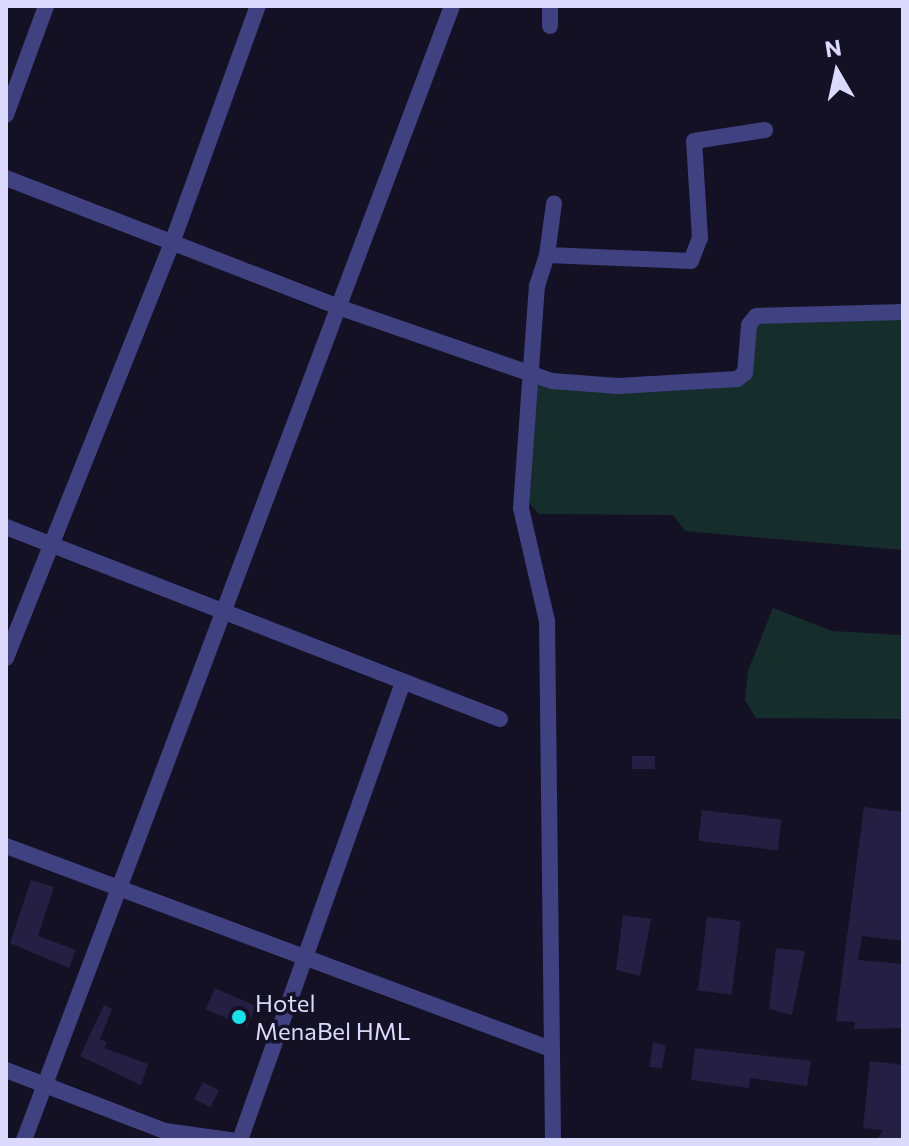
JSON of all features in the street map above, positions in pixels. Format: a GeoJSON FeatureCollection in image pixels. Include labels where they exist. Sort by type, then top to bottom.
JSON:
{"type":"FeatureCollection","features":[{"type":"Feature","properties":{"kind":"street"},"geometry":{"type":"LineString","coordinates":[[6,115],[46,6]]}},
{"type":"Feature","properties":{"kind":"street"},"geometry":{"type":"LineString","coordinates":[[6,658],[172,243],[258,6]]}},
{"type":"Feature","properties":{"kind":"street"},"geometry":{"type":"LineString","coordinates":[[24,1140],[229,609],[452,6]]}},
{"type":"Feature","properties":{"kind":"street"},"geometry":{"type":"LineString","coordinates":[[550,6],[550,26]]}},
{"type":"Feature","properties":{"kind":"street"},"geometry":{"type":"LineString","coordinates":[[547,255],[691,261],[700,238],[694,141],[765,130]]}},
{"type":"Feature","properties":{"kind":"street"},"geometry":{"type":"LineString","coordinates":[[6,178],[341,308],[535,378],[618,386],[737,379],[745,373],[749,325],[756,316],[903,312]]}},
{"type":"Feature","properties":{"kind":"street"},"geometry":{"type":"LineString","coordinates":[[553,1140],[547,621],[521,508],[535,378],[537,286],[547,255],[554,203]]}},
{"type":"Feature","properties":{"kind":"street"},"geometry":{"type":"LineString","coordinates":[[6,527],[229,609],[403,683],[500,719]]}},
{"type":"Feature","properties":{"kind":"street"},"geometry":{"type":"LineString","coordinates":[[240,1140],[301,958],[403,683]]}},
{"type":"Feature","properties":{"kind":"street"},"geometry":{"type":"LineString","coordinates":[[6,846],[551,1049]]}},
{"type":"Feature","properties":{"kind":"street"},"geometry":{"type":"LineString","coordinates":[[6,1070],[165,1131],[231,1140]]}},
{"type":"Feature","properties":{"kind":"green space"},"geometry":{"type":"Polygon","coordinates":[[[903,310],[903,719],[756,718],[745,700],[748,671],[773,608],[832,631],[901,635],[902,550],[685,531],[673,515],[539,514],[529,503],[537,377],[738,380],[744,320],[903,310]]]}},
{"type":"Feature","properties":{"kind":"building"},"geometry":{"type":"Polygon","coordinates":[[[632,756],[655,756],[655,769],[632,769],[632,756]]]}},
{"type":"Feature","properties":{"kind":"building"},"geometry":{"type":"Polygon","coordinates":[[[864,807],[903,812],[903,941],[862,936],[858,960],[903,964],[903,1028],[854,1029],[855,1022],[836,1021],[864,807]]]}},
{"type":"Feature","properties":{"kind":"building"},"geometry":{"type":"Polygon","coordinates":[[[702,810],[781,820],[778,851],[698,841],[702,810]]]}},
{"type":"Feature","properties":{"kind":"building"},"geometry":{"type":"Polygon","coordinates":[[[31,880],[54,887],[38,936],[76,950],[69,968],[10,943],[31,880]]]}},
{"type":"Feature","properties":{"kind":"building"},"geometry":{"type":"Polygon","coordinates":[[[623,915],[651,919],[640,976],[616,970],[623,915]]]}},
{"type":"Feature","properties":{"kind":"building"},"geometry":{"type":"Polygon","coordinates":[[[707,917],[741,921],[732,995],[698,990],[707,917]]]}},
{"type":"Feature","properties":{"kind":"building"},"geometry":{"type":"Polygon","coordinates":[[[776,948],[805,951],[792,1015],[769,1009],[776,948]]]}},
{"type":"Feature","properties":{"kind":"building"},"geometry":{"type":"Polygon","coordinates":[[[215,988],[256,1006],[247,1027],[206,1009],[215,988]]]}},
{"type":"Feature","properties":{"kind":"building"},"geometry":{"type":"Polygon","coordinates":[[[104,1005],[112,1009],[100,1039],[107,1042],[104,1048],[148,1064],[141,1085],[80,1056],[104,1005]]]}},
{"type":"Feature","properties":{"kind":"building"},"geometry":{"type":"Polygon","coordinates":[[[653,1043],[666,1045],[662,1069],[649,1067],[653,1043]]]}},
{"type":"Feature","properties":{"kind":"building"},"geometry":{"type":"Polygon","coordinates":[[[695,1048],[811,1061],[807,1086],[750,1078],[749,1088],[691,1080],[695,1048]]]}},
{"type":"Feature","properties":{"kind":"building"},"geometry":{"type":"Polygon","coordinates":[[[870,1061],[903,1065],[903,1140],[877,1140],[883,1130],[863,1128],[870,1061]]]}},
{"type":"Feature","properties":{"kind":"building"},"geometry":{"type":"Polygon","coordinates":[[[203,1082],[219,1090],[210,1107],[194,1099],[203,1082]]]}},
{"type":"Feature","properties":{"kind":"place","name":"Hotel MenaBel HML"},"geometry":{"type":"Point","coordinates":[239,1017]}}]}
